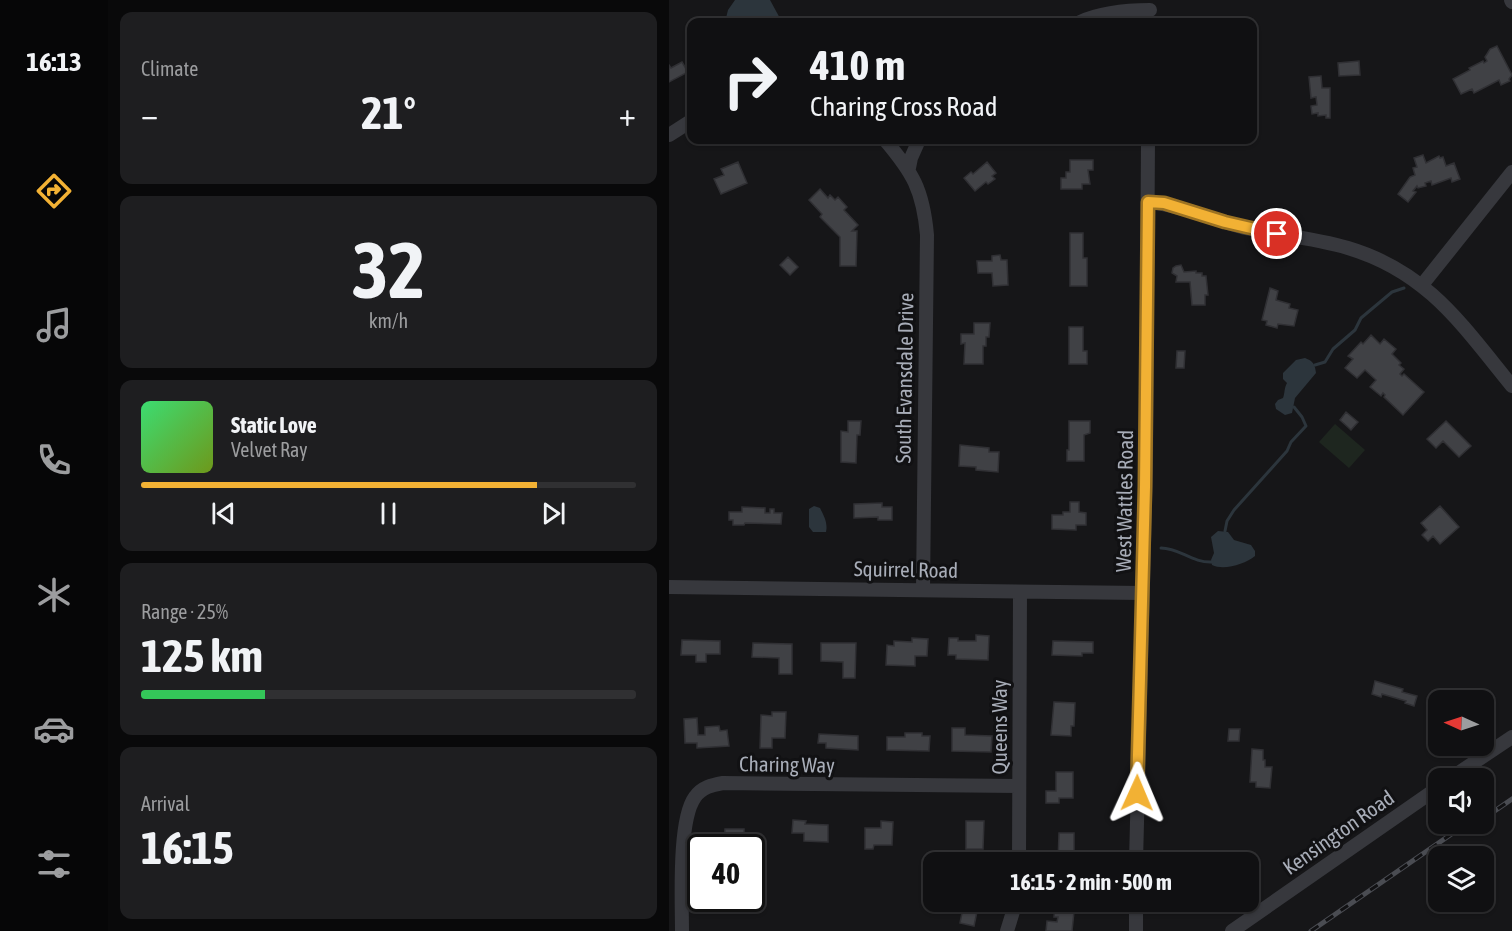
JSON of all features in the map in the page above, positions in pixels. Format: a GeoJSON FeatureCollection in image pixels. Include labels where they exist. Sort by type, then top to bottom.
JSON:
{"type":"FeatureCollection","features":[{"type":"Feature","properties":{"kind":"street"},"geometry":{"type":"LineString","coordinates":[[1090,18],[1116,12],[1150,11]]}},
{"type":"Feature","properties":{"kind":"street"},"geometry":{"type":"LineString","coordinates":[[669,135],[687,124]]}},
{"type":"Feature","properties":{"kind":"street","name":"South Evansdale Drive"},"geometry":{"type":"LineString","coordinates":[[888,144],[909,168],[921,197],[927,235],[923,590]]}},
{"type":"Feature","properties":{"kind":"street"},"geometry":{"type":"LineString","coordinates":[[909,168],[917,144]]}},
{"type":"Feature","properties":{"kind":"street","name":"West Wattles Road"},"geometry":{"type":"LineString","coordinates":[[1137,852],[1148,144]]}},
{"type":"Feature","properties":{"kind":"street"},"geometry":{"type":"LineString","coordinates":[[1422,285],[1512,172]]}},
{"type":"Feature","properties":{"kind":"street"},"geometry":{"type":"LineString","coordinates":[[1148,202],[1164,203],[1244,227],[1349,248],[1381,261],[1422,285],[1457,319],[1512,386]]}},
{"type":"Feature","properties":{"kind":"street","name":"Squirrel Road"},"geometry":{"type":"LineString","coordinates":[[669,587],[1142,593]]}},
{"type":"Feature","properties":{"kind":"street","name":"Queens Way"},"geometry":{"type":"LineString","coordinates":[[1019,852],[1020,592]]}},
{"type":"Feature","properties":{"kind":"street"},"geometry":{"type":"LineString","coordinates":[[1466,768],[1512,737]]}},
{"type":"Feature","properties":{"kind":"street","name":"Charing Way"},"geometry":{"type":"LineString","coordinates":[[682,931],[686,816],[696,795],[703,788],[723,783],[1019,786]]}},
{"type":"Feature","properties":{"kind":"street","name":"Kensington Road"},"geometry":{"type":"LineString","coordinates":[[1231,931],[1428,795]]}},
{"type":"Feature","properties":{"kind":"street"},"geometry":{"type":"LineString","coordinates":[[1007,931],[1013,912]]}},
{"type":"Feature","properties":{"kind":"street"},"geometry":{"type":"LineString","coordinates":[[1136,912],[1136,931]]}},
{"type":"Feature","properties":{"kind":"shaded area"},"geometry":{"type":"Polygon","coordinates":[[[735,0],[770,0],[780,18],[726,18],[735,0]]]}},
{"type":"Feature","properties":{"kind":"shaded area"},"geometry":{"type":"Polygon","coordinates":[[[1305,358],[1313,363],[1316,373],[1295,398],[1292,413],[1285,415],[1276,409],[1275,404],[1284,396],[1287,383],[1283,379],[1283,373],[1296,360],[1305,358]]]}},
{"type":"Feature","properties":{"kind":"shaded area"},"geometry":{"type":"Polygon","coordinates":[[[1335,424],[1365,450],[1349,468],[1319,442],[1335,424]]]}},
{"type":"Feature","properties":{"kind":"shaded area"},"geometry":{"type":"Polygon","coordinates":[[[814,506],[820,508],[823,514],[826,532],[813,532],[809,527],[809,509],[814,506]]]}},
{"type":"Feature","properties":{"kind":"shaded area"},"geometry":{"type":"Polygon","coordinates":[[[1218,531],[1228,532],[1234,540],[1251,545],[1255,556],[1234,566],[1212,565],[1211,560],[1214,553],[1211,537],[1218,531]]]}},
{"type":"Feature","properties":{"kind":"building"},"geometry":{"type":"Polygon","coordinates":[[[1497,46],[1512,75],[1510,81],[1501,85],[1499,80],[1474,93],[1472,89],[1461,94],[1453,79],[1470,70],[1469,68],[1487,61],[1485,57],[1490,49],[1497,46]]]}},
{"type":"Feature","properties":{"kind":"building"},"geometry":{"type":"Polygon","coordinates":[[[1359,61],[1360,75],[1339,76],[1338,63],[1359,61]]]}},
{"type":"Feature","properties":{"kind":"building"},"geometry":{"type":"Polygon","coordinates":[[[682,62],[687,73],[669,82],[669,65],[671,68],[682,62]]]}},
{"type":"Feature","properties":{"kind":"building"},"geometry":{"type":"Polygon","coordinates":[[[1321,76],[1322,88],[1330,88],[1330,118],[1326,118],[1326,115],[1318,116],[1318,113],[1312,114],[1311,106],[1317,105],[1316,97],[1311,98],[1309,77],[1321,76]]]}},
{"type":"Feature","properties":{"kind":"building"},"geometry":{"type":"Polygon","coordinates":[[[1423,155],[1426,163],[1439,156],[1443,157],[1446,166],[1454,163],[1460,179],[1452,182],[1451,178],[1432,185],[1431,181],[1425,183],[1426,186],[1418,188],[1417,186],[1413,191],[1416,192],[1408,202],[1398,194],[1410,177],[1415,175],[1413,168],[1417,167],[1414,158],[1423,155]]]}},
{"type":"Feature","properties":{"kind":"building"},"geometry":{"type":"Polygon","coordinates":[[[1070,160],[1093,160],[1093,170],[1088,170],[1090,184],[1082,184],[1082,189],[1061,189],[1061,178],[1066,178],[1066,172],[1070,172],[1070,160]]]}},
{"type":"Feature","properties":{"kind":"building"},"geometry":{"type":"Polygon","coordinates":[[[738,162],[747,183],[721,194],[714,179],[724,175],[721,169],[738,162]]]}},
{"type":"Feature","properties":{"kind":"building"},"geometry":{"type":"Polygon","coordinates":[[[987,162],[996,173],[992,176],[995,179],[988,184],[986,182],[975,191],[964,178],[971,172],[973,174],[987,162]]]}},
{"type":"Feature","properties":{"kind":"building"},"geometry":{"type":"Polygon","coordinates":[[[820,189],[828,198],[830,195],[835,200],[838,197],[847,207],[844,210],[858,225],[852,231],[857,231],[856,266],[840,266],[840,237],[820,217],[822,214],[809,200],[820,189]]]}},
{"type":"Feature","properties":{"kind":"building"},"geometry":{"type":"Polygon","coordinates":[[[1070,233],[1083,233],[1083,258],[1087,258],[1087,286],[1070,286],[1070,233]]]}},
{"type":"Feature","properties":{"kind":"building"},"geometry":{"type":"Polygon","coordinates":[[[1000,255],[1001,260],[1007,260],[1008,285],[993,286],[992,273],[978,273],[977,261],[992,261],[992,256],[1000,255]]]}},
{"type":"Feature","properties":{"kind":"building"},"geometry":{"type":"Polygon","coordinates":[[[788,257],[798,267],[790,275],[780,265],[788,257]]]}},
{"type":"Feature","properties":{"kind":"building"},"geometry":{"type":"Polygon","coordinates":[[[1181,265],[1184,272],[1196,271],[1206,276],[1208,295],[1205,295],[1205,305],[1192,305],[1190,282],[1176,282],[1177,276],[1172,273],[1173,268],[1181,265]]]}},
{"type":"Feature","properties":{"kind":"building"},"geometry":{"type":"Polygon","coordinates":[[[1270,288],[1278,291],[1276,300],[1290,304],[1289,308],[1298,310],[1294,326],[1278,324],[1277,328],[1266,325],[1267,321],[1262,320],[1270,288]]]}},
{"type":"Feature","properties":{"kind":"building"},"geometry":{"type":"Polygon","coordinates":[[[974,323],[990,323],[989,337],[986,337],[986,346],[983,346],[983,364],[964,364],[965,343],[961,344],[961,334],[974,334],[974,323]]]}},
{"type":"Feature","properties":{"kind":"building"},"geometry":{"type":"Polygon","coordinates":[[[1069,327],[1083,327],[1083,351],[1087,351],[1087,364],[1069,364],[1069,327]]]}},
{"type":"Feature","properties":{"kind":"building"},"geometry":{"type":"Polygon","coordinates":[[[1371,335],[1380,344],[1384,339],[1396,349],[1392,354],[1404,369],[1400,374],[1402,376],[1404,374],[1424,392],[1403,415],[1384,397],[1383,393],[1381,396],[1370,387],[1376,380],[1365,370],[1357,378],[1345,368],[1353,359],[1348,356],[1371,335]]]}},
{"type":"Feature","properties":{"kind":"building"},"geometry":{"type":"Polygon","coordinates":[[[1177,351],[1185,351],[1184,368],[1176,368],[1177,351]]]}},
{"type":"Feature","properties":{"kind":"building"},"geometry":{"type":"Polygon","coordinates":[[[1346,412],[1358,422],[1351,430],[1340,420],[1346,412]]]}},
{"type":"Feature","properties":{"kind":"building"},"geometry":{"type":"Polygon","coordinates":[[[848,421],[861,421],[860,435],[857,435],[856,463],[841,462],[841,431],[848,432],[848,421]]]}},
{"type":"Feature","properties":{"kind":"building"},"geometry":{"type":"Polygon","coordinates":[[[1069,421],[1090,421],[1090,433],[1084,435],[1084,461],[1067,461],[1069,421]]]}},
{"type":"Feature","properties":{"kind":"building"},"geometry":{"type":"Polygon","coordinates":[[[1446,421],[1471,446],[1459,457],[1443,441],[1436,448],[1427,439],[1446,421]]]}},
{"type":"Feature","properties":{"kind":"building"},"geometry":{"type":"Polygon","coordinates":[[[960,445],[989,448],[989,452],[999,452],[998,472],[959,466],[960,445]]]}},
{"type":"Feature","properties":{"kind":"building"},"geometry":{"type":"Polygon","coordinates":[[[1070,502],[1079,502],[1079,512],[1086,513],[1086,525],[1076,525],[1076,530],[1052,529],[1052,515],[1063,515],[1063,512],[1070,512],[1070,502]]]}},
{"type":"Feature","properties":{"kind":"building"},"geometry":{"type":"Polygon","coordinates":[[[882,503],[882,507],[892,507],[892,520],[878,520],[878,517],[854,518],[854,504],[882,503]]]}},
{"type":"Feature","properties":{"kind":"building"},"geometry":{"type":"Polygon","coordinates":[[[1440,506],[1459,527],[1440,544],[1433,536],[1428,541],[1422,535],[1427,530],[1421,523],[1440,506]]]}},
{"type":"Feature","properties":{"kind":"building"},"geometry":{"type":"Polygon","coordinates":[[[742,507],[765,508],[765,513],[770,513],[770,509],[774,509],[774,513],[782,513],[781,524],[733,525],[733,520],[729,520],[729,512],[742,512],[742,507]]]}},
{"type":"Feature","properties":{"kind":"building"},"geometry":{"type":"Polygon","coordinates":[[[976,635],[989,636],[988,660],[956,659],[956,655],[948,655],[949,638],[958,638],[958,641],[976,641],[976,635]]]}},
{"type":"Feature","properties":{"kind":"building"},"geometry":{"type":"Polygon","coordinates":[[[912,638],[928,639],[927,656],[915,656],[915,666],[886,665],[887,645],[894,646],[894,641],[912,642],[912,638]]]}},
{"type":"Feature","properties":{"kind":"building"},"geometry":{"type":"Polygon","coordinates":[[[682,640],[720,641],[720,654],[706,654],[706,662],[696,662],[696,655],[681,655],[682,640]]]}},
{"type":"Feature","properties":{"kind":"building"},"geometry":{"type":"Polygon","coordinates":[[[1053,641],[1093,642],[1093,653],[1082,653],[1082,656],[1052,655],[1053,641]]]}},
{"type":"Feature","properties":{"kind":"building"},"geometry":{"type":"Polygon","coordinates":[[[753,643],[792,644],[792,674],[779,674],[779,658],[752,657],[753,643]]]}},
{"type":"Feature","properties":{"kind":"building"},"geometry":{"type":"Polygon","coordinates":[[[821,643],[856,643],[855,678],[843,678],[843,662],[821,661],[821,643]]]}},
{"type":"Feature","properties":{"kind":"building"},"geometry":{"type":"Polygon","coordinates":[[[1375,681],[1403,689],[1402,692],[1417,696],[1414,706],[1405,703],[1406,701],[1382,694],[1381,697],[1372,694],[1375,681]]]}},
{"type":"Feature","properties":{"kind":"building"},"geometry":{"type":"Polygon","coordinates":[[[1054,702],[1075,703],[1071,736],[1051,735],[1054,702]]]}},
{"type":"Feature","properties":{"kind":"building"},"geometry":{"type":"Polygon","coordinates":[[[772,712],[786,712],[785,738],[772,738],[772,748],[760,748],[761,715],[772,716],[772,712]]]}},
{"type":"Feature","properties":{"kind":"building"},"geometry":{"type":"Polygon","coordinates":[[[697,718],[698,735],[705,735],[705,727],[719,726],[720,731],[727,730],[729,746],[697,748],[697,743],[685,743],[684,719],[697,718]]]}},
{"type":"Feature","properties":{"kind":"building"},"geometry":{"type":"Polygon","coordinates":[[[952,728],[965,728],[965,735],[992,736],[991,752],[952,751],[952,728]]]}},
{"type":"Feature","properties":{"kind":"building"},"geometry":{"type":"Polygon","coordinates":[[[1229,729],[1240,729],[1239,741],[1228,741],[1229,729]]]}},
{"type":"Feature","properties":{"kind":"building"},"geometry":{"type":"Polygon","coordinates":[[[905,733],[922,733],[922,736],[930,736],[929,751],[887,750],[887,737],[905,737],[905,733]]]}},
{"type":"Feature","properties":{"kind":"building"},"geometry":{"type":"Polygon","coordinates":[[[819,734],[858,736],[858,750],[826,748],[826,743],[818,743],[819,734]]]}},
{"type":"Feature","properties":{"kind":"building"},"geometry":{"type":"Polygon","coordinates":[[[1252,749],[1263,750],[1265,767],[1272,767],[1270,788],[1256,787],[1256,782],[1250,782],[1252,749]]]}},
{"type":"Feature","properties":{"kind":"building"},"geometry":{"type":"Polygon","coordinates":[[[1056,772],[1073,772],[1073,798],[1059,798],[1059,803],[1046,803],[1046,791],[1056,791],[1056,772]]]}},
{"type":"Feature","properties":{"kind":"building"},"geometry":{"type":"Polygon","coordinates":[[[793,820],[806,821],[805,824],[828,825],[828,842],[804,841],[804,833],[792,833],[793,820]]]}},
{"type":"Feature","properties":{"kind":"building"},"geometry":{"type":"Polygon","coordinates":[[[881,821],[893,822],[892,845],[874,845],[873,849],[865,849],[865,828],[881,828],[881,821]]]}},
{"type":"Feature","properties":{"kind":"building"},"geometry":{"type":"Polygon","coordinates":[[[966,821],[984,821],[983,849],[966,849],[966,821]]]}},
{"type":"Feature","properties":{"kind":"building"},"geometry":{"type":"Polygon","coordinates":[[[725,829],[744,829],[744,834],[725,834],[725,829]]]}},
{"type":"Feature","properties":{"kind":"building"},"geometry":{"type":"Polygon","coordinates":[[[1059,833],[1074,833],[1074,852],[1058,852],[1059,833]]]}},
{"type":"Feature","properties":{"kind":"building"},"geometry":{"type":"Polygon","coordinates":[[[957,912],[977,912],[974,926],[960,923],[962,913],[957,912]]]}},
{"type":"Feature","properties":{"kind":"building"},"geometry":{"type":"Polygon","coordinates":[[[1054,912],[1074,912],[1072,931],[1046,931],[1047,921],[1057,922],[1058,917],[1054,917],[1054,912]]]}},
{"type":"Feature","properties":{"kind":"waterway"},"geometry":{"type":"LineString","coordinates":[[1315,365],[1325,362],[1333,349],[1355,330],[1361,318],[1392,292],[1404,288]]}},
{"type":"Feature","properties":{"kind":"waterway"},"geometry":{"type":"LineString","coordinates":[[1225,531],[1227,521],[1234,510],[1287,451],[1291,442],[1306,426],[1294,407]]}},
{"type":"Feature","properties":{"kind":"waterway"},"geometry":{"type":"LineString","coordinates":[[1161,548],[1174,550],[1205,562],[1212,562]]}},
{"type":"Feature","properties":{"kind":"railway"},"geometry":{"type":"LineString","coordinates":[[1494,811],[1512,799]]}},
{"type":"Feature","properties":{"kind":"railway"},"geometry":{"type":"LineString","coordinates":[[1311,931],[1452,834]]}},
{"type":"Feature","properties":{"kind":"route"},"geometry":{"type":"LineString","coordinates":[[1137,793],[1145,487],[1148,202],[1164,203],[1225,222],[1277,234]]}}]}
